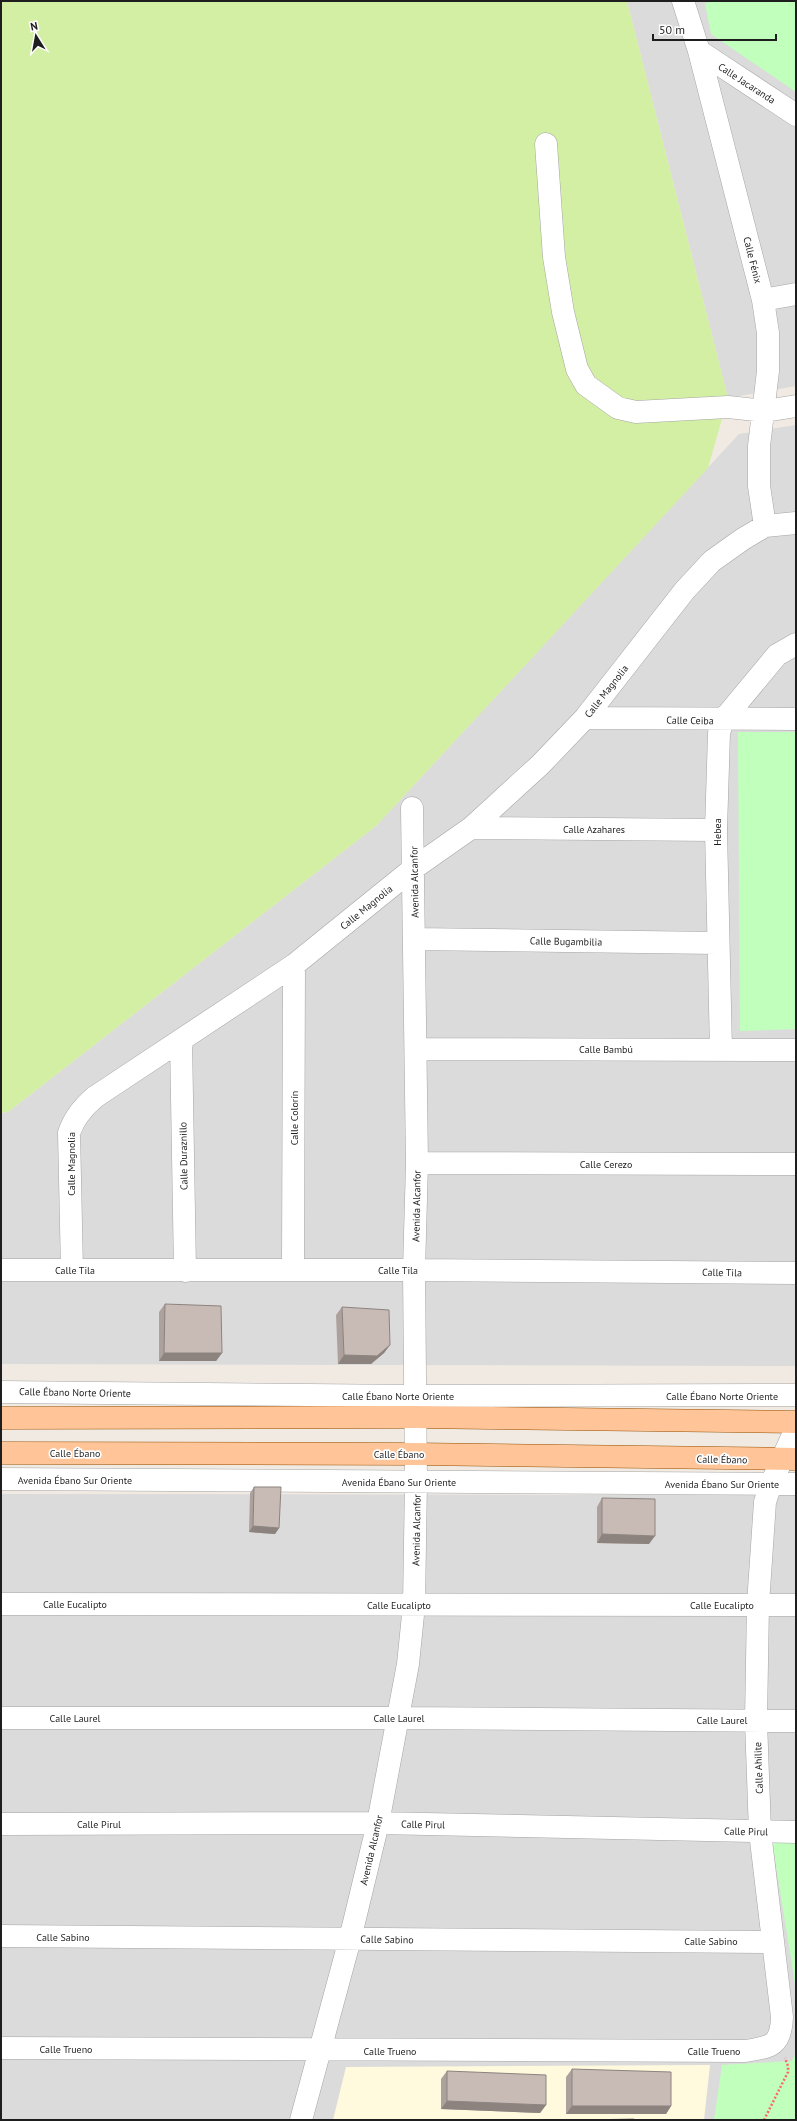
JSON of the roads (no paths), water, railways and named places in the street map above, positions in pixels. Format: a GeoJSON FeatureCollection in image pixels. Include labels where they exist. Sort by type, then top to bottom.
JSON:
{"type":"FeatureCollection","features":[{"type":"Feature","properties":{"kind":"main road"},"geometry":{"type":"LineString","coordinates":[[1,1418],[415,1407],[796,1422]]}},
{"type":"Feature","properties":{"kind":"main road","name":"Calle Ébano"},"geometry":{"type":"LineString","coordinates":[[1,1453],[416,1454],[789,1459]]}},
{"type":"Feature","properties":{"kind":"street","name":"Calle Fénix"},"geometry":{"type":"LineString","coordinates":[[683,1],[699,51],[763,300],[768,333],[768,371],[765,411],[759,446],[759,486],[765,526]]}},
{"type":"Feature","properties":{"kind":"street","name":"Calle Jacaranda"},"geometry":{"type":"LineString","coordinates":[[699,51],[796,115]]}},
{"type":"Feature","properties":{"kind":"street"},"geometry":{"type":"LineString","coordinates":[[546,144],[554,257],[560,296],[577,369],[586,385],[618,408],[636,412],[728,407],[765,411],[796,406]]}},
{"type":"Feature","properties":{"kind":"street"},"geometry":{"type":"LineString","coordinates":[[763,300],[796,294]]}},
{"type":"Feature","properties":{"kind":"street","name":"Calle Magnolia"},"geometry":{"type":"LineString","coordinates":[[72,1270],[69,1133],[73,1120],[95,1097],[294,965],[414,868],[471,828],[540,765],[585,718],[685,590],[712,561],[743,539],[765,526],[796,523]]}},
{"type":"Feature","properties":{"kind":"street","name":"Hebea"},"geometry":{"type":"LineString","coordinates":[[721,1050],[717,943],[716,830],[719,733],[723,720],[777,655],[796,644]]}},
{"type":"Feature","properties":{"kind":"street","name":"Calle Ceiba"},"geometry":{"type":"LineString","coordinates":[[585,718],[723,720],[796,719]]}},
{"type":"Feature","properties":{"kind":"street","name":"Avenida Alcanfor"},"geometry":{"type":"LineString","coordinates":[[301,2120],[350,1939],[378,1823],[408,1664],[414,1605],[416,1454],[414,1270],[417,1163],[412,808]]}},
{"type":"Feature","properties":{"kind":"street","name":"Calle Azahares"},"geometry":{"type":"LineString","coordinates":[[471,828],[716,830]]}},
{"type":"Feature","properties":{"kind":"street","name":"Calle Bugambilia"},"geometry":{"type":"LineString","coordinates":[[415,939],[717,943]]}},
{"type":"Feature","properties":{"kind":"street","name":"Calle Colorín"},"geometry":{"type":"LineString","coordinates":[[293,1270],[294,965]]}},
{"type":"Feature","properties":{"kind":"street","name":"Calle Duraznillo"},"geometry":{"type":"LineString","coordinates":[[181,1040],[185,1271]]}},
{"type":"Feature","properties":{"kind":"street","name":"Calle Bambú"},"geometry":{"type":"LineString","coordinates":[[416,1049],[796,1050]]}},
{"type":"Feature","properties":{"kind":"street","name":"Calle Cerezo"},"geometry":{"type":"LineString","coordinates":[[417,1163],[796,1164]]}},
{"type":"Feature","properties":{"kind":"street","name":"Calle Tila"},"geometry":{"type":"LineString","coordinates":[[1,1270],[414,1270],[796,1273]]}},
{"type":"Feature","properties":{"kind":"street","name":"Calle Ébano Norte Oriente"},"geometry":{"type":"LineString","coordinates":[[1,1392],[415,1407],[796,1395]]}},
{"type":"Feature","properties":{"kind":"street","name":"Calle Ahilite"},"geometry":{"type":"LineString","coordinates":[[777,2041],[782,2031],[782,2018],[760,1832],[756,1721],[758,1604],[765,1502],[771,1484],[789,1459],[796,1428]]}},
{"type":"Feature","properties":{"kind":"street","name":"Avenida Ébano Sur Oriente"},"geometry":{"type":"LineString","coordinates":[[1,1480],[796,1484]]}},
{"type":"Feature","properties":{"kind":"street","name":"Calle Eucalipto"},"geometry":{"type":"LineString","coordinates":[[1,1604],[796,1605]]}},
{"type":"Feature","properties":{"kind":"street","name":"Calle Laurel"},"geometry":{"type":"LineString","coordinates":[[1,1718],[398,1718],[796,1721]]}},
{"type":"Feature","properties":{"kind":"street","name":"Calle Pirul"},"geometry":{"type":"LineString","coordinates":[[1,1824],[378,1823],[796,1832]]}},
{"type":"Feature","properties":{"kind":"street","name":"Calle Sabino"},"geometry":{"type":"LineString","coordinates":[[1,1936],[773,1942]]}},
{"type":"Feature","properties":{"kind":"street","name":"Calle Trueno"},"geometry":{"type":"LineString","coordinates":[[1,2048],[745,2051],[768,2048],[777,2041]]}}]}
